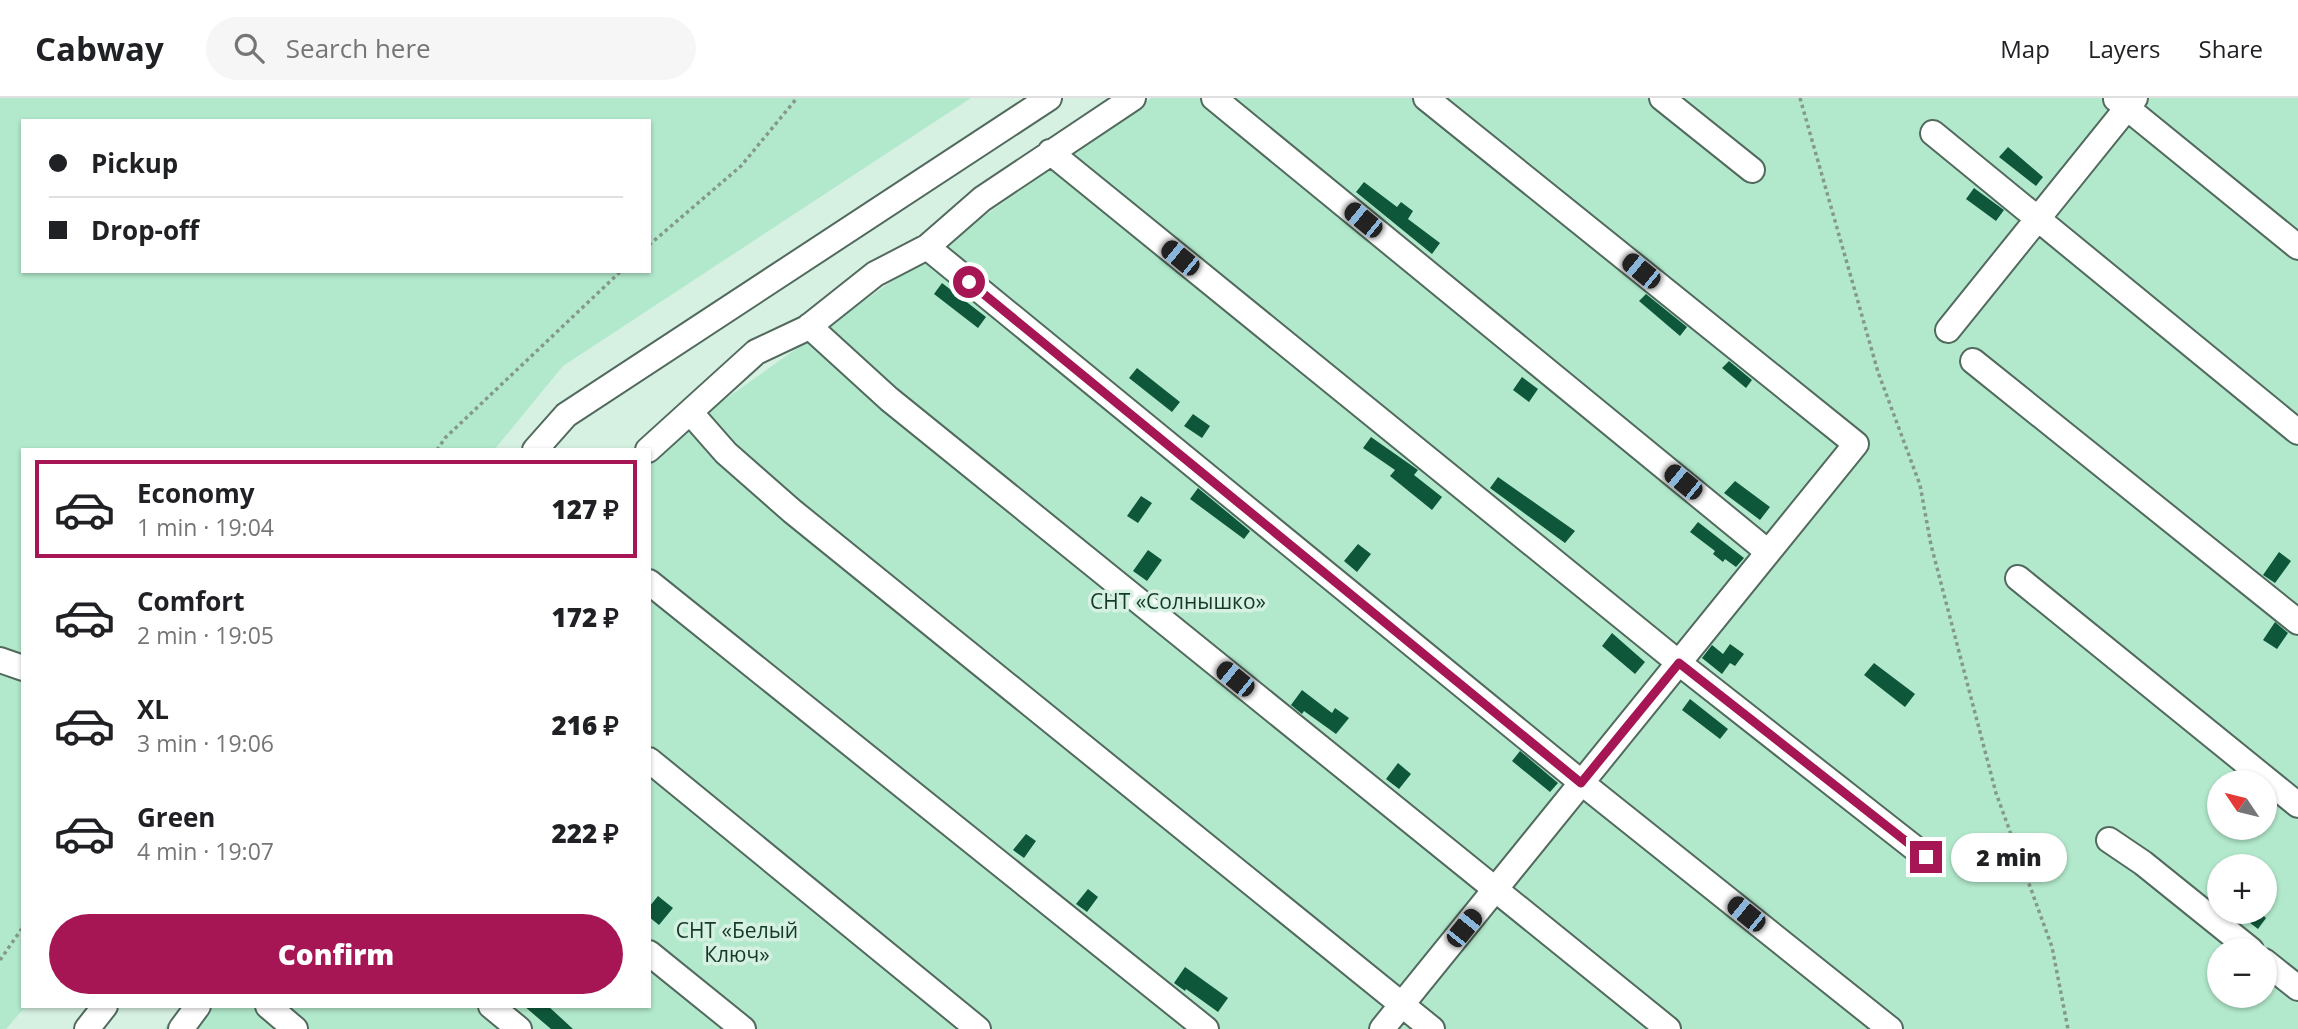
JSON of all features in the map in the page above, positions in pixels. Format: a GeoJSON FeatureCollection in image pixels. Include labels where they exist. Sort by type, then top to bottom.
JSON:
{"type":"FeatureCollection","features":[{"type":"Feature","properties":{"kind":"street"},"geometry":{"type":"LineString","coordinates":[[537,448],[566,415],[1049,98]]}},
{"type":"Feature","properties":{"kind":"street"},"geometry":{"type":"LineString","coordinates":[[650,448],[756,352],[809,327],[874,274],[927,247],[982,199],[1133,98]]}},
{"type":"Feature","properties":{"kind":"street"},"geometry":{"type":"LineString","coordinates":[[1214,98],[1768,552]]}},
{"type":"Feature","properties":{"kind":"street"},"geometry":{"type":"LineString","coordinates":[[1382,1029],[1856,444],[1426,98]]}},
{"type":"Feature","properties":{"kind":"street"},"geometry":{"type":"LineString","coordinates":[[1662,98],[1752,170]]}},
{"type":"Feature","properties":{"kind":"street"},"geometry":{"type":"LineString","coordinates":[[1948,330],[2038,219],[2126,101],[2298,247]]}},
{"type":"Feature","properties":{"kind":"street"},"geometry":{"type":"LineString","coordinates":[[1933,133],[2298,432]]}},
{"type":"Feature","properties":{"kind":"street"},"geometry":{"type":"LineString","coordinates":[[1050,152],[1679,663],[1926,857]]}},
{"type":"Feature","properties":{"kind":"street"},"geometry":{"type":"LineString","coordinates":[[927,247],[1581,783],[1890,1029]]}},
{"type":"Feature","properties":{"kind":"street"},"geometry":{"type":"LineString","coordinates":[[809,327],[888,399],[1668,1029]]}},
{"type":"Feature","properties":{"kind":"street"},"geometry":{"type":"LineString","coordinates":[[1973,361],[2298,621]]}},
{"type":"Feature","properties":{"kind":"street"},"geometry":{"type":"LineString","coordinates":[[690,412],[726,453],[792,511],[1432,1029]]}},
{"type":"Feature","properties":{"kind":"street"},"geometry":{"type":"LineString","coordinates":[[2018,578],[2298,805]]}},
{"type":"Feature","properties":{"kind":"street"},"geometry":{"type":"LineString","coordinates":[[651,584],[1206,1029]]}},
{"type":"Feature","properties":{"kind":"street"},"geometry":{"type":"LineString","coordinates":[[0,660],[21,667]]}},
{"type":"Feature","properties":{"kind":"street"},"geometry":{"type":"LineString","coordinates":[[651,762],[978,1029]]}},
{"type":"Feature","properties":{"kind":"street"},"geometry":{"type":"LineString","coordinates":[[2109,840],[2143,863],[2236,938]]}},
{"type":"Feature","properties":{"kind":"street"},"geometry":{"type":"LineString","coordinates":[[651,955],[743,1029]]}},
{"type":"Feature","properties":{"kind":"street"},"geometry":{"type":"LineString","coordinates":[[2277,971],[2298,988]]}},
{"type":"Feature","properties":{"kind":"street"},"geometry":{"type":"LineString","coordinates":[[88,1029],[104,1008]]}},
{"type":"Feature","properties":{"kind":"street"},"geometry":{"type":"LineString","coordinates":[[181,1029],[197,1008]]}},
{"type":"Feature","properties":{"kind":"street"},"geometry":{"type":"LineString","coordinates":[[270,1008],[295,1029]]}},
{"type":"Feature","properties":{"kind":"street"},"geometry":{"type":"LineString","coordinates":[[493,1008],[519,1029]]}},
{"type":"Feature","properties":{"kind":"path"},"geometry":{"type":"LineString","coordinates":[[651,243],[741,166],[797,98]]}},
{"type":"Feature","properties":{"kind":"path"},"geometry":{"type":"LineString","coordinates":[[1800,98],[1878,372],[1920,485],[1931,545],[1996,793],[2052,947],[2068,1029]]}},
{"type":"Feature","properties":{"kind":"path"},"geometry":{"type":"LineString","coordinates":[[438,448],[445,438],[619,273]]}},
{"type":"Feature","properties":{"kind":"path"},"geometry":{"type":"LineString","coordinates":[[0,960],[21,931]]}},
{"type":"Feature","properties":{"kind":"green space"},"geometry":{"type":"Polygon","coordinates":[[[0,98],[971,98],[563,366],[496,448],[21,448],[21,1008],[24,1008],[6,1029],[0,1029],[0,98]]]}},
{"type":"Feature","properties":{"kind":"green space","name":"СНТ «Солнышко»"},"geometry":{"type":"Polygon","coordinates":[[[1151,98],[2298,98],[2298,1029],[164,1029],[180,1008],[651,1008],[651,452],[1151,98]]]}},
{"type":"Feature","properties":{"kind":"building"},"geometry":{"type":"Polygon","coordinates":[[[2008,147],[2043,177],[2036,186],[1999,157],[2008,147]]]}},
{"type":"Feature","properties":{"kind":"building"},"geometry":{"type":"Polygon","coordinates":[[[1364,182],[1397,207],[1401,202],[1413,211],[1408,219],[1440,243],[1432,254],[1356,192],[1364,182]]]}},
{"type":"Feature","properties":{"kind":"building"},"geometry":{"type":"Polygon","coordinates":[[[1974,188],[2004,210],[1996,221],[1966,199],[1974,188]]]}},
{"type":"Feature","properties":{"kind":"building"},"geometry":{"type":"Polygon","coordinates":[[[942,283],[986,317],[978,328],[934,294],[942,283]]]}},
{"type":"Feature","properties":{"kind":"building"},"geometry":{"type":"Polygon","coordinates":[[[1646,294],[1687,327],[1680,336],[1639,301],[1646,294]]]}},
{"type":"Feature","properties":{"kind":"building"},"geometry":{"type":"Polygon","coordinates":[[[1729,361],[1752,380],[1746,388],[1722,368],[1729,361]]]}},
{"type":"Feature","properties":{"kind":"building"},"geometry":{"type":"Polygon","coordinates":[[[1137,368],[1180,402],[1172,412],[1129,378],[1137,368]]]}},
{"type":"Feature","properties":{"kind":"building"},"geometry":{"type":"Polygon","coordinates":[[[1522,377],[1538,389],[1529,402],[1513,390],[1522,377]]]}},
{"type":"Feature","properties":{"kind":"building"},"geometry":{"type":"Polygon","coordinates":[[[1193,414],[1210,426],[1202,438],[1184,426],[1193,414]]]}},
{"type":"Feature","properties":{"kind":"building"},"geometry":{"type":"Polygon","coordinates":[[[1371,437],[1418,470],[1414,475],[1442,497],[1432,510],[1390,476],[1395,470],[1363,448],[1371,437]]]}},
{"type":"Feature","properties":{"kind":"building"},"geometry":{"type":"Polygon","coordinates":[[[1498,477],[1575,531],[1565,543],[1490,488],[1498,477]]]}},
{"type":"Feature","properties":{"kind":"building"},"geometry":{"type":"Polygon","coordinates":[[[1735,481],[1770,507],[1760,520],[1724,493],[1735,481]]]}},
{"type":"Feature","properties":{"kind":"building"},"geometry":{"type":"Polygon","coordinates":[[[1198,488],[1250,531],[1244,539],[1190,499],[1198,488]]]}},
{"type":"Feature","properties":{"kind":"building"},"geometry":{"type":"Polygon","coordinates":[[[1141,496],[1152,503],[1138,523],[1127,516],[1141,496]]]}},
{"type":"Feature","properties":{"kind":"building"},"geometry":{"type":"Polygon","coordinates":[[[1698,522],[1744,558],[1736,567],[1725,559],[1723,562],[1713,554],[1715,551],[1690,532],[1698,522]]]}},
{"type":"Feature","properties":{"kind":"building"},"geometry":{"type":"Polygon","coordinates":[[[1358,544],[1371,554],[1357,572],[1344,561],[1358,544]]]}},
{"type":"Feature","properties":{"kind":"building"},"geometry":{"type":"Polygon","coordinates":[[[1148,550],[1162,560],[1147,581],[1133,571],[1148,550]]]}},
{"type":"Feature","properties":{"kind":"building"},"geometry":{"type":"Polygon","coordinates":[[[2279,552],[2291,561],[2275,583],[2263,575],[2279,552]]]}},
{"type":"Feature","properties":{"kind":"building"},"geometry":{"type":"Polygon","coordinates":[[[2275,622],[2288,633],[2277,649],[2263,640],[2275,622]]]}},
{"type":"Feature","properties":{"kind":"building"},"geometry":{"type":"Polygon","coordinates":[[[1612,633],[1645,662],[1635,674],[1602,646],[1612,633]]]}},
{"type":"Feature","properties":{"kind":"building"},"geometry":{"type":"Polygon","coordinates":[[[1730,644],[1744,654],[1735,666],[1730,663],[1722,674],[1702,658],[1712,645],[1723,654],[1730,644]]]}},
{"type":"Feature","properties":{"kind":"building"},"geometry":{"type":"Polygon","coordinates":[[[1874,663],[1915,694],[1905,707],[1864,675],[1874,663]]]}},
{"type":"Feature","properties":{"kind":"building"},"geometry":{"type":"Polygon","coordinates":[[[1302,690],[1332,713],[1335,708],[1349,718],[1336,734],[1291,705],[1302,690]]]}},
{"type":"Feature","properties":{"kind":"building"},"geometry":{"type":"Polygon","coordinates":[[[1690,699],[1728,729],[1720,739],[1682,710],[1690,699]]]}},
{"type":"Feature","properties":{"kind":"building"},"geometry":{"type":"Polygon","coordinates":[[[1520,751],[1558,783],[1550,792],[1512,761],[1520,751]]]}},
{"type":"Feature","properties":{"kind":"building"},"geometry":{"type":"Polygon","coordinates":[[[1398,763],[1411,774],[1399,789],[1386,779],[1398,763]]]}},
{"type":"Feature","properties":{"kind":"building"},"geometry":{"type":"Polygon","coordinates":[[[1026,834],[1036,841],[1024,858],[1013,850],[1026,834]]]}},
{"type":"Feature","properties":{"kind":"building"},"geometry":{"type":"Polygon","coordinates":[[[1088,889],[1098,897],[1087,912],[1076,904],[1088,889]]]}},
{"type":"Feature","properties":{"kind":"building"},"geometry":{"type":"Polygon","coordinates":[[[658,896],[673,908],[659,925],[651,919],[651,905],[658,896]]]}},
{"type":"Feature","properties":{"kind":"building"},"geometry":{"type":"Polygon","coordinates":[[[1185,967],[1228,998],[1218,1012],[1174,983],[1185,967]]]}},
{"type":"Feature","properties":{"kind":"building"},"geometry":{"type":"Polygon","coordinates":[[[526,1008],[550,1008],[573,1029],[551,1029],[526,1008]]]}},
{"type":"Feature","properties":{"kind":"route"},"geometry":{"type":"LineString","coordinates":[[969,282],[1581,783],[1679,663],[1926,857]]}},
{"type":"Feature","properties":{"kind":"park label","name":"СНТ «Белый Ключ»"},"geometry":{"type":"Point","coordinates":[737,943]}}]}
